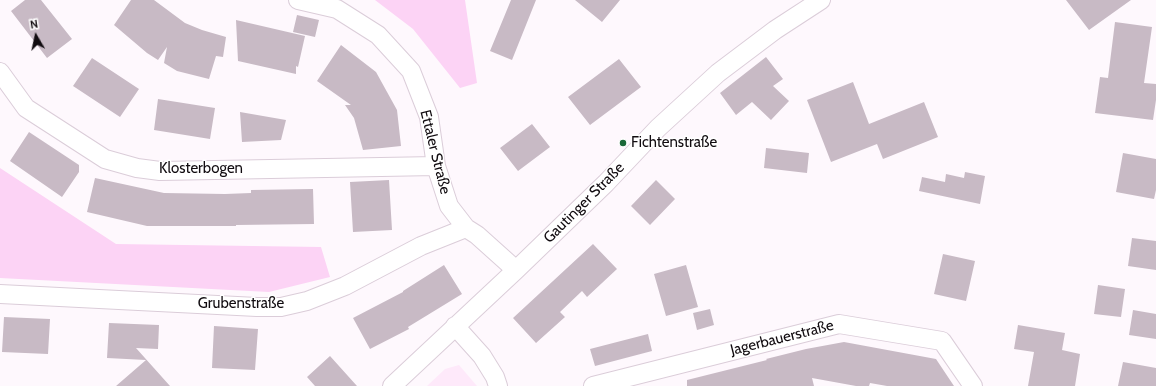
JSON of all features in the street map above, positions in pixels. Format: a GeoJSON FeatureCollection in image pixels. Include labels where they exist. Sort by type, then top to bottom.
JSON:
{"type":"FeatureCollection","features":[{"type":"Feature","properties":{"kind":"street","name":"Ettaler Straße"},"geometry":{"type":"LineString","coordinates":[[298,0],[338,9],[378,35],[411,71],[429,117],[436,166],[449,206],[466,228],[477,234],[516,270]]}},
{"type":"Feature","properties":{"kind":"street","name":"Gautinger Straße"},"geometry":{"type":"LineString","coordinates":[[392,386],[516,270],[606,183],[658,128],[718,72],[775,30],[821,0]]}},
{"type":"Feature","properties":{"kind":"street","name":"Klosterbogen"},"geometry":{"type":"LineString","coordinates":[[0,72],[26,108],[106,159],[137,168],[160,170],[436,166]]}},
{"type":"Feature","properties":{"kind":"street","name":"Grubenstraße"},"geometry":{"type":"LineString","coordinates":[[0,294],[281,307],[307,301],[346,286],[421,246],[466,228]]}},
{"type":"Feature","properties":{"kind":"street","name":"Jagerbauerstraße"},"geometry":{"type":"LineString","coordinates":[[593,386],[839,324],[942,341],[973,386]]}},
{"type":"Feature","properties":{"kind":"street"},"geometry":{"type":"LineString","coordinates":[[455,326],[482,356],[495,377],[498,386]]}},
{"type":"Feature","properties":{"kind":"shaded area"},"geometry":{"type":"Polygon","coordinates":[[[375,0],[465,0],[477,83],[460,88],[413,29],[375,0]]]}},
{"type":"Feature","properties":{"kind":"shaded area"},"geometry":{"type":"Polygon","coordinates":[[[0,168],[116,244],[321,247],[330,277],[269,292],[0,278],[0,168]]]}},
{"type":"Feature","properties":{"kind":"shaded area"},"geometry":{"type":"Polygon","coordinates":[[[459,365],[477,386],[427,386],[445,369],[459,365]]]}},
{"type":"Feature","properties":{"kind":"building"},"geometry":{"type":"Polygon","coordinates":[[[25,0],[41,0],[72,39],[47,58],[11,11],[25,0]]]}},
{"type":"Feature","properties":{"kind":"building"},"geometry":{"type":"Polygon","coordinates":[[[131,0],[154,0],[185,23],[226,37],[223,57],[216,56],[209,79],[177,71],[164,63],[167,47],[158,60],[147,53],[114,25],[131,0]]]}},
{"type":"Feature","properties":{"kind":"building"},"geometry":{"type":"Polygon","coordinates":[[[511,0],[536,0],[512,60],[490,51],[511,0]]]}},
{"type":"Feature","properties":{"kind":"building"},"geometry":{"type":"Polygon","coordinates":[[[575,0],[620,0],[602,22],[575,0]]]}},
{"type":"Feature","properties":{"kind":"building"},"geometry":{"type":"Polygon","coordinates":[[[1066,0],[1131,0],[1089,30],[1066,0]]]}},
{"type":"Feature","properties":{"kind":"building"},"geometry":{"type":"Polygon","coordinates":[[[297,15],[319,20],[315,37],[293,32],[297,15]]]}},
{"type":"Feature","properties":{"kind":"building"},"geometry":{"type":"Polygon","coordinates":[[[236,20],[305,36],[298,67],[296,66],[296,74],[238,61],[236,20]]]}},
{"type":"Feature","properties":{"kind":"building"},"geometry":{"type":"Polygon","coordinates":[[[1115,22],[1152,27],[1144,83],[1156,84],[1156,100],[1153,120],[1095,113],[1100,77],[1108,78],[1115,22]]]}},
{"type":"Feature","properties":{"kind":"building"},"geometry":{"type":"Polygon","coordinates":[[[341,45],[376,72],[397,110],[401,146],[363,150],[354,118],[345,105],[351,105],[317,81],[341,45]]]}},
{"type":"Feature","properties":{"kind":"building"},"geometry":{"type":"Polygon","coordinates":[[[766,57],[783,79],[773,86],[789,101],[771,120],[752,102],[736,115],[720,93],[766,57]]]}},
{"type":"Feature","properties":{"kind":"building"},"geometry":{"type":"Polygon","coordinates":[[[92,58],[139,89],[120,117],[73,86],[92,58]]]}},
{"type":"Feature","properties":{"kind":"building"},"geometry":{"type":"Polygon","coordinates":[[[619,59],[641,87],[590,125],[568,97],[619,59]]]}},
{"type":"Feature","properties":{"kind":"building"},"geometry":{"type":"Polygon","coordinates":[[[853,82],[869,124],[924,102],[938,137],[883,159],[877,144],[831,162],[807,100],[853,82]]]}},
{"type":"Feature","properties":{"kind":"building"},"geometry":{"type":"Polygon","coordinates":[[[158,99],[215,108],[210,139],[154,130],[158,99]]]}},
{"type":"Feature","properties":{"kind":"building"},"geometry":{"type":"Polygon","coordinates":[[[240,112],[286,120],[281,140],[242,142],[240,112]]]}},
{"type":"Feature","properties":{"kind":"building"},"geometry":{"type":"Polygon","coordinates":[[[532,124],[550,147],[518,171],[500,148],[532,124]]]}},
{"type":"Feature","properties":{"kind":"building"},"geometry":{"type":"Polygon","coordinates":[[[29,132],[79,165],[79,172],[62,197],[10,161],[29,132]]]}},
{"type":"Feature","properties":{"kind":"building"},"geometry":{"type":"Polygon","coordinates":[[[766,148],[809,153],[807,173],[764,168],[766,148]]]}},
{"type":"Feature","properties":{"kind":"building"},"geometry":{"type":"Polygon","coordinates":[[[1123,153],[1156,159],[1156,190],[1154,199],[1116,192],[1123,153]]]}},
{"type":"Feature","properties":{"kind":"building"},"geometry":{"type":"Polygon","coordinates":[[[965,172],[985,176],[980,204],[919,191],[922,177],[945,182],[946,174],[964,178],[965,172]]]}},
{"type":"Feature","properties":{"kind":"building"},"geometry":{"type":"Polygon","coordinates":[[[95,178],[164,193],[225,194],[251,193],[251,190],[313,189],[314,224],[147,226],[87,212],[95,178]]]}},
{"type":"Feature","properties":{"kind":"building"},"geometry":{"type":"Polygon","coordinates":[[[389,180],[392,230],[353,232],[350,182],[389,180]]]}},
{"type":"Feature","properties":{"kind":"building"},"geometry":{"type":"Polygon","coordinates":[[[656,180],[675,199],[650,225],[631,206],[656,180]]]}},
{"type":"Feature","properties":{"kind":"building"},"geometry":{"type":"Polygon","coordinates":[[[1132,238],[1156,241],[1156,270],[1128,266],[1132,238]]]}},
{"type":"Feature","properties":{"kind":"building"},"geometry":{"type":"Polygon","coordinates":[[[593,244],[617,269],[587,297],[582,291],[560,312],[565,317],[536,343],[513,318],[593,244]]]}},
{"type":"Feature","properties":{"kind":"building"},"geometry":{"type":"Polygon","coordinates":[[[943,254],[975,261],[966,301],[934,294],[943,254]]]}},
{"type":"Feature","properties":{"kind":"building"},"geometry":{"type":"Polygon","coordinates":[[[444,265],[462,294],[408,327],[409,329],[370,349],[353,318],[403,292],[444,265]]]}},
{"type":"Feature","properties":{"kind":"building"},"geometry":{"type":"Polygon","coordinates":[[[686,265],[698,307],[666,316],[654,274],[686,265]]]}},
{"type":"Feature","properties":{"kind":"building"},"geometry":{"type":"Polygon","coordinates":[[[1098,285],[1125,289],[1121,317],[1094,314],[1098,285]]]}},
{"type":"Feature","properties":{"kind":"building"},"geometry":{"type":"Polygon","coordinates":[[[710,309],[714,325],[697,330],[693,313],[710,309]]]}},
{"type":"Feature","properties":{"kind":"building"},"geometry":{"type":"Polygon","coordinates":[[[1133,310],[1156,314],[1156,339],[1129,335],[1133,310]]]}},
{"type":"Feature","properties":{"kind":"building"},"geometry":{"type":"Polygon","coordinates":[[[4,317],[50,319],[48,354],[2,352],[4,317]]]}},
{"type":"Feature","properties":{"kind":"building"},"geometry":{"type":"Polygon","coordinates":[[[109,323],[159,325],[158,349],[136,348],[170,386],[116,386],[146,360],[107,358],[109,323]]]}},
{"type":"Feature","properties":{"kind":"building"},"geometry":{"type":"Polygon","coordinates":[[[1018,325],[1065,333],[1062,350],[1080,354],[1075,386],[1028,386],[1034,352],[1014,349],[1018,325]]]}},
{"type":"Feature","properties":{"kind":"building"},"geometry":{"type":"Polygon","coordinates":[[[214,326],[258,329],[255,370],[212,368],[214,326]]]}},
{"type":"Feature","properties":{"kind":"building"},"geometry":{"type":"Polygon","coordinates":[[[648,334],[652,351],[595,366],[590,349],[648,334]]]}},
{"type":"Feature","properties":{"kind":"building"},"geometry":{"type":"Polygon","coordinates":[[[844,342],[936,359],[954,386],[887,386],[870,383],[869,386],[856,386],[812,378],[814,386],[687,386],[687,380],[806,349],[844,342]]]}},
{"type":"Feature","properties":{"kind":"building"},"geometry":{"type":"Polygon","coordinates":[[[330,356],[357,386],[315,386],[307,377],[330,356]]]}},
{"type":"Feature","properties":{"kind":"building"},"geometry":{"type":"Polygon","coordinates":[[[1123,362],[1156,368],[1156,386],[1118,386],[1123,362]]]}},
{"type":"Feature","properties":{"kind":"place","name":"Fichtenstraße"},"geometry":{"type":"Point","coordinates":[623,143]}}]}
